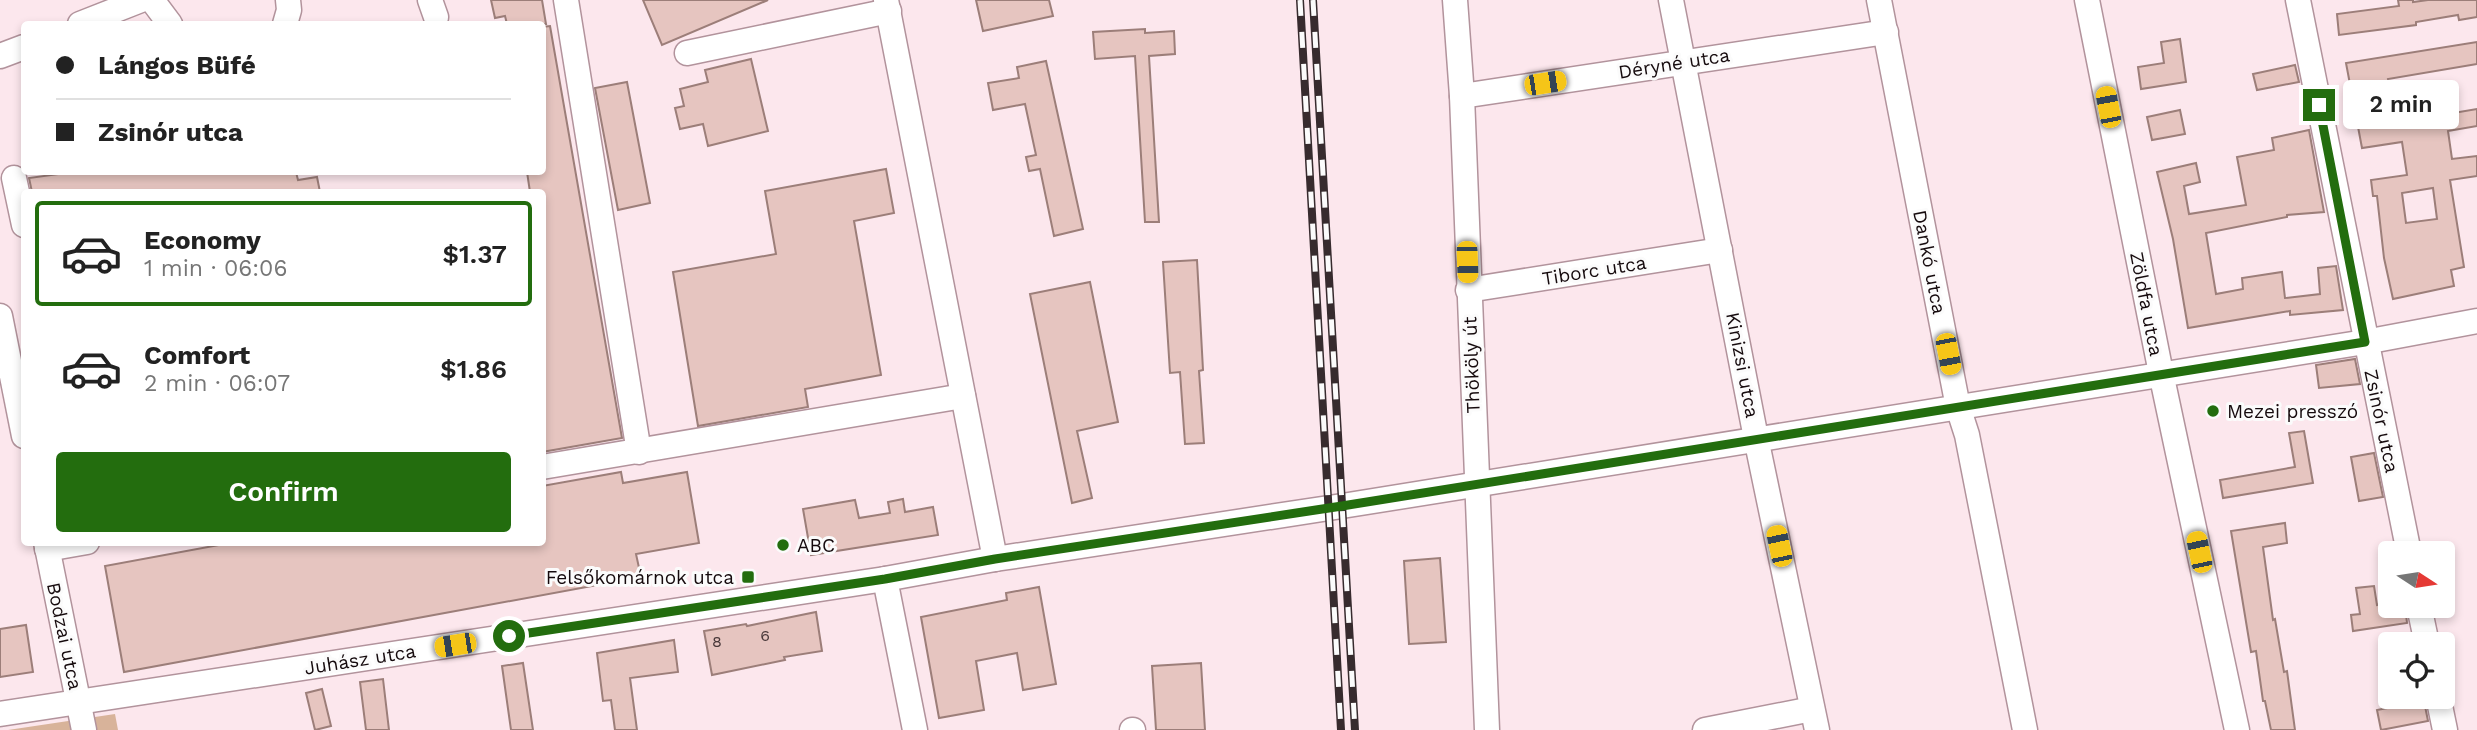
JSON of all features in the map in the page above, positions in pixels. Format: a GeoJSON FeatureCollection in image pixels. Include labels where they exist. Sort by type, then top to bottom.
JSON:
{"type":"FeatureCollection","features":[{"type":"Feature","properties":{"kind":"street"},"geometry":{"type":"LineString","coordinates":[[88,21],[141,0]]}},
{"type":"Feature","properties":{"kind":"street"},"geometry":{"type":"LineString","coordinates":[[152,0],[168,21]]}},
{"type":"Feature","properties":{"kind":"street"},"geometry":{"type":"LineString","coordinates":[[286,21],[288,0]]}},
{"type":"Feature","properties":{"kind":"street"},"geometry":{"type":"LineString","coordinates":[[566,0],[639,452]]}},
{"type":"Feature","properties":{"kind":"street","name":"Thököly út"},"geometry":{"type":"LineString","coordinates":[[1455,0],[1462,96],[1487,730]]}},
{"type":"Feature","properties":{"kind":"street","name":"Kinizsi utca"},"geometry":{"type":"LineString","coordinates":[[1671,0],[1814,719]]}},
{"type":"Feature","properties":{"kind":"street","name":"Dankó utca"},"geometry":{"type":"LineString","coordinates":[[1879,0],[1958,407],[1967,435],[2025,730]]}},
{"type":"Feature","properties":{"kind":"street","name":"Zöldfa utca"},"geometry":{"type":"LineString","coordinates":[[2087,0],[2161,373],[2237,730]]}},
{"type":"Feature","properties":{"kind":"street","name":"Zsinór utca"},"geometry":{"type":"LineString","coordinates":[[2298,0],[2406,541]]}},
{"type":"Feature","properties":{"kind":"street"},"geometry":{"type":"LineString","coordinates":[[687,53],[888,5],[995,559]]}},
{"type":"Feature","properties":{"kind":"street","name":"Déryné utca"},"geometry":{"type":"LineString","coordinates":[[1462,96],[1886,32]]}},
{"type":"Feature","properties":{"kind":"street"},"geometry":{"type":"LineString","coordinates":[[0,56],[21,48]]}},
{"type":"Feature","properties":{"kind":"street"},"geometry":{"type":"LineString","coordinates":[[14,178],[21,211]]}},
{"type":"Feature","properties":{"kind":"street","name":"Tiborc utca"},"geometry":{"type":"LineString","coordinates":[[1468,290],[1720,250]]}},
{"type":"Feature","properties":{"kind":"street","name":"Juhász utca"},"geometry":{"type":"LineString","coordinates":[[0,715],[1476,485],[2365,342],[2477,321]]}},
{"type":"Feature","properties":{"kind":"street"},"geometry":{"type":"LineString","coordinates":[[1,326],[21,422]]}},
{"type":"Feature","properties":{"kind":"street"},"geometry":{"type":"LineString","coordinates":[[546,466],[963,396]]}},
{"type":"Feature","properties":{"kind":"street","name":"Bodzai utca"},"geometry":{"type":"LineString","coordinates":[[47,546],[84,730]]}},
{"type":"Feature","properties":{"kind":"street"},"geometry":{"type":"LineString","coordinates":[[885,579],[915,730]]}},
{"type":"Feature","properties":{"kind":"street"},"geometry":{"type":"LineString","coordinates":[[2441,709],[2445,730]]}},
{"type":"Feature","properties":{"kind":"street"},"geometry":{"type":"LineString","coordinates":[[1705,730],[1814,719]]}},
{"type":"Feature","properties":{"kind":"shaded area"},"geometry":{"type":"Polygon","coordinates":[[[115,714],[118,730],[8,730],[115,714]]]}},
{"type":"Feature","properties":{"kind":"building"},"geometry":{"type":"Polygon","coordinates":[[[491,0],[542,0],[546,21],[506,21],[505,16],[495,18],[491,0]]]}},
{"type":"Feature","properties":{"kind":"building"},"geometry":{"type":"Polygon","coordinates":[[[643,0],[768,0],[662,45],[643,0]]]}},
{"type":"Feature","properties":{"kind":"building"},"geometry":{"type":"Polygon","coordinates":[[[976,0],[1049,0],[1053,16],[983,31],[976,0]]]}},
{"type":"Feature","properties":{"kind":"building"},"geometry":{"type":"Polygon","coordinates":[[[2398,0],[2477,0],[2477,17],[2459,20],[2458,15],[2416,22],[2416,25],[2339,35],[2337,14],[2399,6],[2398,0]]]}},
{"type":"Feature","properties":{"kind":"building"},"geometry":{"type":"Polygon","coordinates":[[[546,26],[550,26],[622,438],[546,451],[546,189],[530,189],[527,175],[546,175],[546,26]]]}},
{"type":"Feature","properties":{"kind":"building"},"geometry":{"type":"Polygon","coordinates":[[[1145,29],[1145,33],[1174,31],[1175,54],[1149,56],[1159,222],[1145,222],[1135,56],[1095,59],[1093,32],[1145,29]]]}},
{"type":"Feature","properties":{"kind":"building"},"geometry":{"type":"Polygon","coordinates":[[[2180,39],[2186,82],[2141,89],[2138,67],[2164,63],[2161,42],[2180,39]]]}},
{"type":"Feature","properties":{"kind":"building"},"geometry":{"type":"Polygon","coordinates":[[[2477,42],[2477,64],[2388,79],[2396,116],[2406,115],[2406,121],[2477,109],[2477,126],[2448,131],[2452,159],[2477,156],[2477,176],[2450,180],[2464,267],[2451,270],[2454,286],[2393,299],[2384,258],[2377,196],[2373,196],[2371,180],[2407,175],[2402,142],[2362,148],[2346,63],[2477,42]],[[2433,188],[2402,193],[2406,223],[2437,219],[2433,188]]]}},
{"type":"Feature","properties":{"kind":"building"},"geometry":{"type":"Polygon","coordinates":[[[751,59],[768,131],[708,146],[703,124],[680,129],[675,108],[684,106],[680,89],[708,82],[705,70],[751,59]]]}},
{"type":"Feature","properties":{"kind":"building"},"geometry":{"type":"Polygon","coordinates":[[[1046,61],[1083,229],[1054,236],[1040,169],[1029,171],[1026,157],[1036,155],[1025,104],[993,110],[988,83],[1019,78],[1017,67],[1046,61]]]}},
{"type":"Feature","properties":{"kind":"building"},"geometry":{"type":"Polygon","coordinates":[[[2295,65],[2299,82],[2257,90],[2253,74],[2295,65]]]}},
{"type":"Feature","properties":{"kind":"building"},"geometry":{"type":"Polygon","coordinates":[[[627,82],[650,203],[618,210],[595,88],[627,82]]]}},
{"type":"Feature","properties":{"kind":"building"},"geometry":{"type":"Polygon","coordinates":[[[2180,110],[2185,134],[2152,140],[2147,117],[2180,110]]]}},
{"type":"Feature","properties":{"kind":"building"},"geometry":{"type":"Polygon","coordinates":[[[2309,130],[2324,212],[2287,215],[2206,233],[2216,294],[2243,289],[2242,278],[2282,272],[2285,298],[2320,294],[2318,268],[2336,266],[2343,310],[2290,315],[2290,311],[2188,328],[2173,239],[2157,172],[2196,163],[2200,182],[2184,186],[2189,214],[2246,205],[2237,157],[2274,150],[2272,138],[2309,130]]]}},
{"type":"Feature","properties":{"kind":"building"},"geometry":{"type":"Polygon","coordinates":[[[886,169],[894,213],[854,221],[881,375],[805,389],[808,407],[698,426],[673,272],[776,254],[765,191],[886,169]]]}},
{"type":"Feature","properties":{"kind":"building"},"geometry":{"type":"Polygon","coordinates":[[[51,175],[297,175],[298,180],[317,177],[319,189],[31,189],[29,178],[51,175]]]}},
{"type":"Feature","properties":{"kind":"building"},"geometry":{"type":"Polygon","coordinates":[[[1197,260],[1203,370],[1199,371],[1204,443],[1185,444],[1180,372],[1170,373],[1163,262],[1197,260]]]}},
{"type":"Feature","properties":{"kind":"building"},"geometry":{"type":"Polygon","coordinates":[[[1090,282],[1118,422],[1077,431],[1092,498],[1072,503],[1030,294],[1090,282]]]}},
{"type":"Feature","properties":{"kind":"building"},"geometry":{"type":"Polygon","coordinates":[[[2355,359],[2360,384],[2319,388],[2316,365],[2355,359]]]}},
{"type":"Feature","properties":{"kind":"building"},"geometry":{"type":"Polygon","coordinates":[[[2304,431],[2313,483],[2223,498],[2220,480],[2295,467],[2289,433],[2304,431]]]}},
{"type":"Feature","properties":{"kind":"building"},"geometry":{"type":"Polygon","coordinates":[[[2374,453],[2383,497],[2359,501],[2351,457],[2374,453]]]}},
{"type":"Feature","properties":{"kind":"building"},"geometry":{"type":"Polygon","coordinates":[[[621,472],[623,483],[687,472],[699,543],[636,554],[641,577],[124,672],[105,566],[213,546],[546,546],[546,485],[621,472]]]}},
{"type":"Feature","properties":{"kind":"building"},"geometry":{"type":"Polygon","coordinates":[[[903,499],[905,512],[933,507],[938,535],[811,555],[803,509],[855,500],[859,518],[890,513],[888,502],[903,499]]]}},
{"type":"Feature","properties":{"kind":"building"},"geometry":{"type":"Polygon","coordinates":[[[2285,523],[2287,543],[2263,547],[2273,620],[2275,619],[2284,672],[2287,671],[2295,730],[2271,730],[2263,701],[2256,651],[2251,652],[2231,531],[2285,523]]]}},
{"type":"Feature","properties":{"kind":"building"},"geometry":{"type":"Polygon","coordinates":[[[1440,558],[1446,642],[1409,644],[1404,561],[1440,558]]]}},
{"type":"Feature","properties":{"kind":"building"},"geometry":{"type":"Polygon","coordinates":[[[2374,586],[2378,618],[2406,618],[2407,623],[2353,631],[2351,615],[2360,614],[2356,588],[2374,586]]]}},
{"type":"Feature","properties":{"kind":"building"},"geometry":{"type":"Polygon","coordinates":[[[1039,587],[1056,684],[1023,690],[1017,653],[976,661],[984,710],[939,718],[921,617],[1007,600],[1006,593],[1039,587]]]}},
{"type":"Feature","properties":{"kind":"building"},"geometry":{"type":"Polygon","coordinates":[[[816,612],[822,651],[784,657],[785,660],[712,675],[704,631],[746,624],[747,626],[816,612]]]}},
{"type":"Feature","properties":{"kind":"building"},"geometry":{"type":"Polygon","coordinates":[[[26,625],[33,672],[0,677],[0,629],[26,625]]]}},
{"type":"Feature","properties":{"kind":"building"},"geometry":{"type":"Polygon","coordinates":[[[674,640],[678,672],[630,678],[637,730],[615,730],[611,700],[603,701],[597,653],[674,640]]]}},
{"type":"Feature","properties":{"kind":"building"},"geometry":{"type":"Polygon","coordinates":[[[523,663],[533,730],[511,730],[502,666],[523,663]]]}},
{"type":"Feature","properties":{"kind":"building"},"geometry":{"type":"Polygon","coordinates":[[[1201,663],[1205,730],[1156,730],[1152,666],[1201,663]]]}},
{"type":"Feature","properties":{"kind":"building"},"geometry":{"type":"Polygon","coordinates":[[[383,679],[389,730],[366,730],[360,682],[383,679]]]}},
{"type":"Feature","properties":{"kind":"building"},"geometry":{"type":"Polygon","coordinates":[[[322,689],[331,726],[315,730],[306,693],[322,689]]]}},
{"type":"Feature","properties":{"kind":"building"},"geometry":{"type":"Polygon","coordinates":[[[2426,709],[2428,721],[2381,730],[2377,710],[2426,709]]]}},
{"type":"Feature","properties":{"kind":"railway"},"geometry":{"type":"LineString","coordinates":[[1300,0],[1341,730]]}},
{"type":"Feature","properties":{"kind":"railway"},"geometry":{"type":"LineString","coordinates":[[1313,0],[1355,730]]}},
{"type":"Feature","properties":{"kind":"place","name":"Mezei presszó"},"geometry":{"type":"Point","coordinates":[2213,411]}},
{"type":"Feature","properties":{"kind":"place","name":"ABC"},"geometry":{"type":"Point","coordinates":[783,545]}},
{"type":"Feature","properties":{"kind":"place","name":"Felsőkomárnok utca"},"geometry":{"type":"Point","coordinates":[748,577]}},
{"type":"Feature","properties":{"kind":"route"},"geometry":{"type":"LineString","coordinates":[[509,636],[885,579],[995,559],[1476,485],[2365,342],[2319,105]]}}]}
